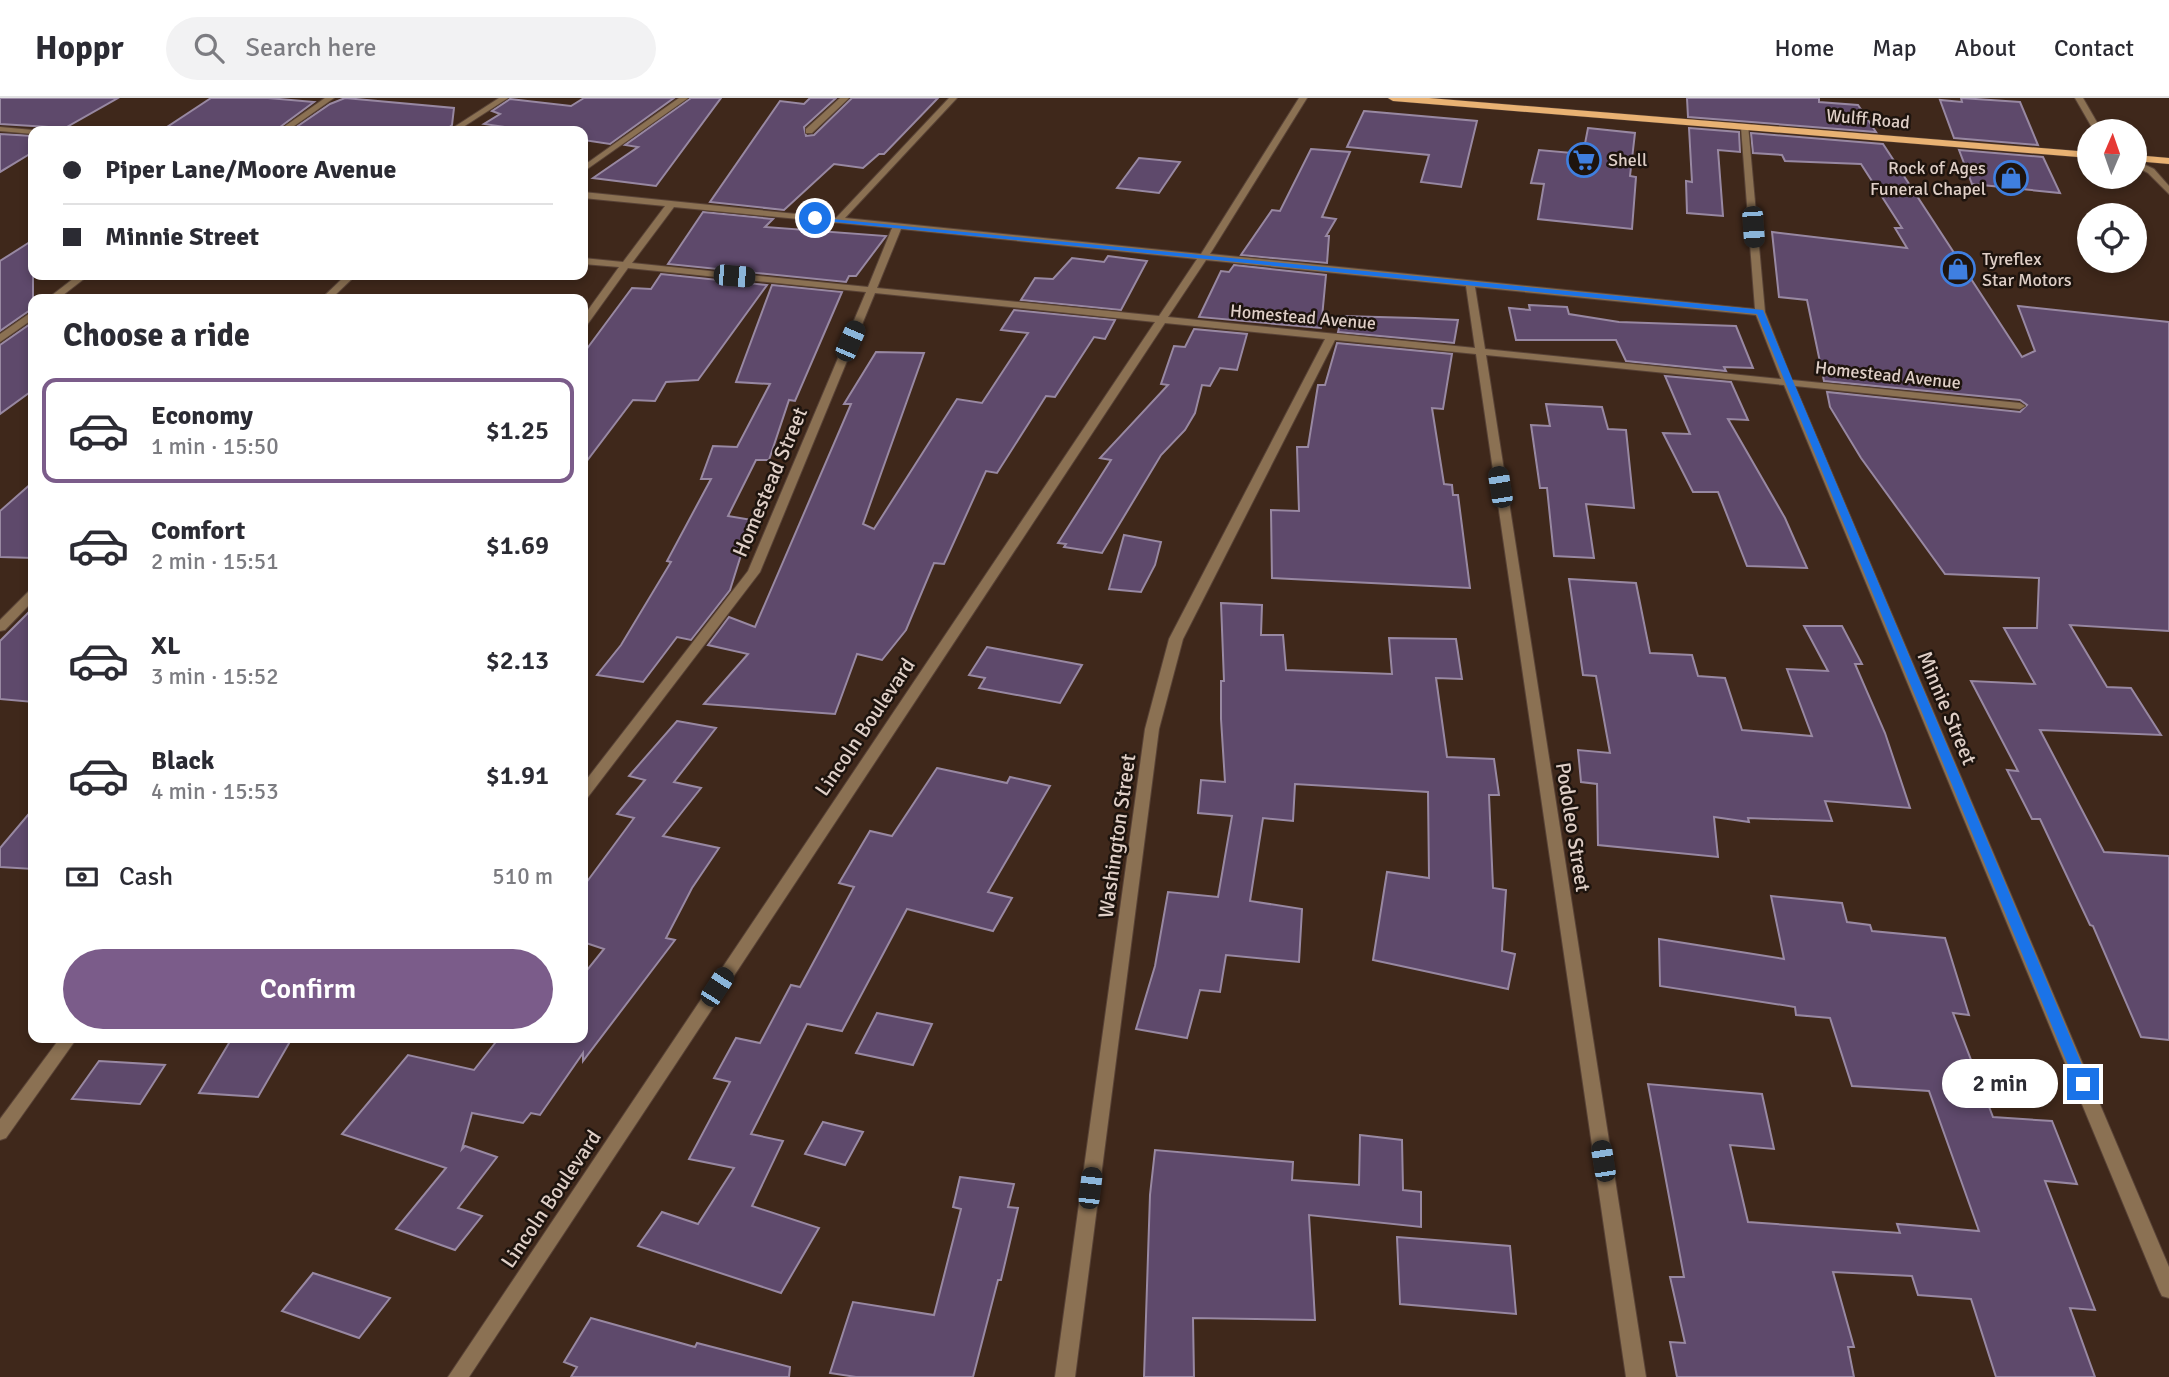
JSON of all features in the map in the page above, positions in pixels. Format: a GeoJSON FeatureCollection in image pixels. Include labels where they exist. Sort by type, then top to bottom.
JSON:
{"type":"FeatureCollection","features":[{"type":"Feature","properties":{"kind":"main road","name":"Wulff Road"},"geometry":{"type":"LineString","coordinates":[[1393,98],[1505,103],[1745,127],[2077,154]]}},
{"type":"Feature","properties":{"kind":"main road"},"geometry":{"type":"LineString","coordinates":[[2147,160],[2169,161]]}},
{"type":"Feature","properties":{"kind":"street"},"geometry":{"type":"LineString","coordinates":[[289,126],[330,98]]}},
{"type":"Feature","properties":{"kind":"street"},"geometry":{"type":"LineString","coordinates":[[460,126],[504,98]]}},
{"type":"Feature","properties":{"kind":"street"},"geometry":{"type":"LineString","coordinates":[[588,166],[684,98]]}},
{"type":"Feature","properties":{"kind":"street"},"geometry":{"type":"LineString","coordinates":[[809,131],[845,98]]}},
{"type":"Feature","properties":{"kind":"street"},"geometry":{"type":"LineString","coordinates":[[839,220],[953,98]]}},
{"type":"Feature","properties":{"kind":"street","name":"Lincoln Boulevard"},"geometry":{"type":"LineString","coordinates":[[458,1377],[1159,321],[1205,256],[1303,98]]}},
{"type":"Feature","properties":{"kind":"street"},"geometry":{"type":"LineString","coordinates":[[2079,98],[2091,119]]}},
{"type":"Feature","properties":{"kind":"street","name":"Minnie Street"},"geometry":{"type":"LineString","coordinates":[[1745,127],[1760,312],[2169,1290]]}},
{"type":"Feature","properties":{"kind":"street"},"geometry":{"type":"LineString","coordinates":[[0,129],[28,132]]}},
{"type":"Feature","properties":{"kind":"street"},"geometry":{"type":"LineString","coordinates":[[2147,168],[2169,191]]}},
{"type":"Feature","properties":{"kind":"street"},"geometry":{"type":"LineString","coordinates":[[588,196],[1760,312]]}},
{"type":"Feature","properties":{"kind":"street"},"geometry":{"type":"LineString","coordinates":[[588,316],[671,204]]}},
{"type":"Feature","properties":{"kind":"street","name":"Homestead Street"},"geometry":{"type":"LineString","coordinates":[[588,788],[754,572],[898,226]]}},
{"type":"Feature","properties":{"kind":"street","name":"Homestead Avenue"},"geometry":{"type":"LineString","coordinates":[[588,262],[2020,406]]}},
{"type":"Feature","properties":{"kind":"street"},"geometry":{"type":"LineString","coordinates":[[58,294],[77,280]]}},
{"type":"Feature","properties":{"kind":"street"},"geometry":{"type":"LineString","coordinates":[[331,294],[346,280]]}},
{"type":"Feature","properties":{"kind":"street","name":"Podoleo Street"},"geometry":{"type":"LineString","coordinates":[[1470,284],[1636,1377]]}},
{"type":"Feature","properties":{"kind":"street"},"geometry":{"type":"LineString","coordinates":[[0,339],[28,318]]}},
{"type":"Feature","properties":{"kind":"street","name":"Washington Street"},"geometry":{"type":"LineString","coordinates":[[1065,1377],[1152,730],[1176,639],[1331,337]]}},
{"type":"Feature","properties":{"kind":"street"},"geometry":{"type":"LineString","coordinates":[[0,627],[28,599]]}},
{"type":"Feature","properties":{"kind":"street"},"geometry":{"type":"LineString","coordinates":[[0,1133],[65,1043]]}},
{"type":"Feature","properties":{"kind":"building"},"geometry":{"type":"Polygon","coordinates":[[[0,98],[118,98],[69,126],[0,124],[0,98]]]}},
{"type":"Feature","properties":{"kind":"building"},"geometry":{"type":"Polygon","coordinates":[[[211,98],[268,98],[314,102],[281,126],[169,126],[211,98]]]}},
{"type":"Feature","properties":{"kind":"building"},"geometry":{"type":"Polygon","coordinates":[[[345,98],[454,108],[451,126],[298,126],[330,104],[345,98]]]}},
{"type":"Feature","properties":{"kind":"building"},"geometry":{"type":"Polygon","coordinates":[[[584,98],[674,98],[610,144],[588,141],[588,126],[484,124],[500,114],[492,111],[510,99],[571,106],[584,98]]]}},
{"type":"Feature","properties":{"kind":"building"},"geometry":{"type":"Polygon","coordinates":[[[691,98],[721,98],[656,186],[593,178],[638,147],[625,145],[691,98]]]}},
{"type":"Feature","properties":{"kind":"building"},"geometry":{"type":"Polygon","coordinates":[[[810,98],[836,98],[804,127],[806,136],[814,135],[852,98],[938,98],[884,154],[879,154],[863,168],[834,164],[784,210],[710,202],[780,101],[804,104],[810,98]]]}},
{"type":"Feature","properties":{"kind":"building"},"geometry":{"type":"Polygon","coordinates":[[[1687,98],[1819,98],[1819,102],[1858,105],[1876,132],[1688,117],[1687,98]]]}},
{"type":"Feature","properties":{"kind":"building"},"geometry":{"type":"Polygon","coordinates":[[[1961,98],[2020,102],[2038,145],[1954,138],[1940,100],[1962,102],[1961,98]]]}},
{"type":"Feature","properties":{"kind":"building"},"geometry":{"type":"Polygon","coordinates":[[[1364,111],[1477,121],[1461,187],[1421,182],[1429,155],[1347,147],[1364,111]]]}},
{"type":"Feature","properties":{"kind":"building"},"geometry":{"type":"Polygon","coordinates":[[[1588,128],[1635,133],[1630,176],[1636,177],[1632,229],[1538,219],[1544,184],[1531,183],[1539,150],[1583,154],[1588,128]]]}},
{"type":"Feature","properties":{"kind":"building"},"geometry":{"type":"Polygon","coordinates":[[[1689,128],[1739,132],[1740,152],[1718,150],[1723,216],[1687,213],[1686,181],[1692,182],[1689,128]]]}},
{"type":"Feature","properties":{"kind":"building"},"geometry":{"type":"Polygon","coordinates":[[[1751,133],[1883,144],[2022,357],[2035,351],[2018,306],[2169,322],[2169,631],[2070,625],[2107,687],[2131,688],[2161,735],[2040,730],[2104,852],[2169,856],[2169,1040],[2141,1037],[2093,926],[2090,925],[2040,819],[2032,819],[2007,770],[2018,771],[1971,681],[2035,684],[2004,628],[2037,628],[2039,578],[1945,574],[1861,458],[1830,407],[1827,392],[2020,412],[2027,405],[2020,400],[1824,381],[1807,300],[1779,297],[1772,232],[1907,248],[1895,228],[1902,228],[1861,164],[1785,161],[1782,155],[1753,153],[1751,133]]]}},
{"type":"Feature","properties":{"kind":"building"},"geometry":{"type":"Polygon","coordinates":[[[0,134],[28,136],[28,155],[0,172],[0,134]]]}},
{"type":"Feature","properties":{"kind":"building"},"geometry":{"type":"Polygon","coordinates":[[[1311,149],[1350,152],[1322,217],[1336,219],[1326,236],[1329,236],[1327,263],[1241,255],[1272,210],[1280,211],[1311,149]]]}},
{"type":"Feature","properties":{"kind":"building","name":"Rock of Ages Funeral Chapel"},"geometry":{"type":"Polygon","coordinates":[[[1959,150],[2043,157],[2060,193],[1972,184],[1959,150]]]}},
{"type":"Feature","properties":{"kind":"building"},"geometry":{"type":"Polygon","coordinates":[[[1139,158],[1180,162],[1159,193],[1117,188],[1139,158]]]}},
{"type":"Feature","properties":{"kind":"building"},"geometry":{"type":"Polygon","coordinates":[[[703,212],[773,219],[765,227],[886,236],[856,276],[849,276],[846,282],[668,264],[703,212]]]}},
{"type":"Feature","properties":{"kind":"building"},"geometry":{"type":"Polygon","coordinates":[[[28,243],[28,280],[33,280],[33,294],[28,294],[28,311],[0,331],[0,261],[28,243]]]}},
{"type":"Feature","properties":{"kind":"building"},"geometry":{"type":"Polygon","coordinates":[[[1108,256],[1147,261],[1121,310],[1021,300],[1035,278],[1053,279],[1072,258],[1104,262],[1108,256]]]}},
{"type":"Feature","properties":{"kind":"building"},"geometry":{"type":"Polygon","coordinates":[[[1234,265],[1326,275],[1321,328],[1199,317],[1221,271],[1229,272],[1234,265]]]}},
{"type":"Feature","properties":{"kind":"building"},"geometry":{"type":"Polygon","coordinates":[[[661,274],[767,285],[698,380],[666,382],[655,401],[633,400],[588,459],[588,347],[632,288],[651,289],[661,274]]]}},
{"type":"Feature","properties":{"kind":"building"},"geometry":{"type":"Polygon","coordinates":[[[772,285],[842,292],[795,401],[789,400],[769,460],[756,460],[728,516],[752,520],[730,590],[691,640],[677,637],[643,682],[597,675],[621,645],[671,562],[667,561],[711,479],[701,479],[713,446],[737,447],[770,384],[736,382],[772,285]]]}},
{"type":"Feature","properties":{"kind":"building"},"geometry":{"type":"Polygon","coordinates":[[[1529,305],[1567,307],[1569,314],[1619,322],[1736,326],[1753,368],[1724,367],[1726,371],[1626,361],[1616,340],[1516,340],[1509,308],[1530,310],[1529,305]]]}},
{"type":"Feature","properties":{"kind":"building"},"geometry":{"type":"Polygon","coordinates":[[[1014,310],[1115,320],[1105,339],[1094,337],[1055,397],[1046,396],[997,473],[986,471],[944,564],[934,563],[906,630],[882,660],[857,654],[835,714],[704,704],[748,654],[708,645],[729,617],[755,627],[851,404],[844,404],[876,352],[924,353],[863,524],[874,529],[957,399],[982,403],[1028,333],[1001,330],[1014,310]]]}},
{"type":"Feature","properties":{"kind":"building"},"geometry":{"type":"Polygon","coordinates":[[[1342,316],[1458,320],[1454,343],[1338,332],[1342,316]]]}},
{"type":"Feature","properties":{"kind":"building"},"geometry":{"type":"Polygon","coordinates":[[[28,325],[28,394],[0,414],[0,345],[28,325]]]}},
{"type":"Feature","properties":{"kind":"building"},"geometry":{"type":"Polygon","coordinates":[[[1194,329],[1247,334],[1237,370],[1220,368],[1210,386],[1202,385],[1195,413],[1185,430],[1161,455],[1102,553],[1064,547],[1066,544],[1058,543],[1111,460],[1100,458],[1168,385],[1161,384],[1174,346],[1185,347],[1194,329]]]}},
{"type":"Feature","properties":{"kind":"building"},"geometry":{"type":"Polygon","coordinates":[[[1337,343],[1452,354],[1443,409],[1432,408],[1444,484],[1452,485],[1453,495],[1458,495],[1470,588],[1272,578],[1271,510],[1299,511],[1297,447],[1308,447],[1318,385],[1325,385],[1337,343]]]}},
{"type":"Feature","properties":{"kind":"building"},"geometry":{"type":"Polygon","coordinates":[[[1665,376],[1731,382],[1748,420],[1728,419],[1785,518],[1807,568],[1747,566],[1718,492],[1693,492],[1663,433],[1690,434],[1665,376]]]}},
{"type":"Feature","properties":{"kind":"building"},"geometry":{"type":"Polygon","coordinates":[[[1546,404],[1602,407],[1608,429],[1626,430],[1634,508],[1586,504],[1594,558],[1554,556],[1547,488],[1540,488],[1531,425],[1550,426],[1546,404]]]}},
{"type":"Feature","properties":{"kind":"building"},"geometry":{"type":"Polygon","coordinates":[[[28,486],[28,558],[0,557],[0,511],[28,486]]]}},
{"type":"Feature","properties":{"kind":"building"},"geometry":{"type":"Polygon","coordinates":[[[1124,535],[1161,542],[1155,565],[1141,592],[1109,589],[1124,535]]]}},
{"type":"Feature","properties":{"kind":"building"},"geometry":{"type":"Polygon","coordinates":[[[1569,579],[1636,583],[1650,653],[1692,655],[1698,676],[1725,678],[1742,730],[1812,736],[1787,669],[1828,671],[1804,626],[1842,626],[1862,664],[1855,664],[1885,733],[1910,808],[1825,801],[1832,821],[1748,818],[1749,822],[1714,817],[1718,857],[1598,845],[1597,784],[1581,782],[1578,750],[1610,753],[1596,676],[1583,675],[1569,579]]]}},
{"type":"Feature","properties":{"kind":"building"},"geometry":{"type":"Polygon","coordinates":[[[1221,603],[1262,605],[1261,635],[1283,635],[1286,670],[1392,674],[1389,638],[1456,639],[1462,679],[1436,678],[1447,757],[1494,759],[1499,795],[1489,795],[1493,888],[1506,890],[1502,951],[1515,954],[1508,989],[1373,960],[1387,872],[1429,878],[1428,792],[1295,784],[1293,821],[1263,818],[1250,901],[1302,909],[1299,962],[1226,955],[1220,992],[1200,990],[1187,1038],[1136,1029],[1155,966],[1168,892],[1218,897],[1232,816],[1198,813],[1201,780],[1225,782],[1221,719],[1221,681],[1224,681],[1221,603]]]}},
{"type":"Feature","properties":{"kind":"building"},"geometry":{"type":"Polygon","coordinates":[[[28,613],[28,702],[0,699],[0,641],[28,613]]]}},
{"type":"Feature","properties":{"kind":"building"},"geometry":{"type":"Polygon","coordinates":[[[987,647],[1082,665],[1060,703],[979,688],[985,678],[969,675],[987,647]]]}},
{"type":"Feature","properties":{"kind":"building"},"geometry":{"type":"Polygon","coordinates":[[[677,721],[716,728],[674,782],[701,788],[663,836],[719,848],[692,888],[666,938],[675,940],[583,1061],[583,1053],[540,1115],[531,1113],[523,1123],[472,1113],[462,1149],[465,1146],[497,1157],[458,1208],[482,1216],[455,1250],[396,1229],[446,1168],[342,1134],[408,1055],[474,1070],[495,1043],[588,1043],[588,969],[604,949],[588,944],[588,880],[634,818],[617,814],[645,780],[629,776],[677,721]]]}},
{"type":"Feature","properties":{"kind":"building"},"geometry":{"type":"Polygon","coordinates":[[[937,768],[1007,783],[1010,777],[1050,786],[988,892],[1012,898],[993,931],[907,909],[842,1031],[807,1024],[751,1134],[783,1141],[752,1206],[819,1228],[781,1293],[638,1246],[662,1212],[698,1224],[734,1168],[689,1159],[730,1082],[714,1078],[736,1038],[760,1043],[791,985],[800,987],[854,887],[839,883],[870,831],[892,836],[937,768]]]}},
{"type":"Feature","properties":{"kind":"building"},"geometry":{"type":"Polygon","coordinates":[[[28,815],[28,869],[0,867],[0,848],[28,815]]]}},
{"type":"Feature","properties":{"kind":"building"},"geometry":{"type":"Polygon","coordinates":[[[1771,896],[1842,903],[1847,922],[1870,925],[1872,931],[1945,938],[1969,1015],[1953,1013],[1993,1117],[2052,1121],[2077,1184],[2045,1181],[2095,1310],[2070,1308],[2095,1377],[1996,1377],[1971,1299],[1918,1295],[1912,1276],[1833,1272],[1854,1347],[1848,1347],[1854,1377],[1677,1377],[1670,1342],[1685,1343],[1670,1277],[1684,1277],[1648,1084],[1762,1094],[1774,1149],[1730,1145],[1748,1222],[1900,1233],[1897,1224],[1979,1231],[1929,1091],[1852,1086],[1830,1018],[1796,1015],[1795,1007],[1660,986],[1659,939],[1784,959],[1771,896]]]}},
{"type":"Feature","properties":{"kind":"building"},"geometry":{"type":"Polygon","coordinates":[[[877,1013],[932,1024],[913,1065],[856,1053],[877,1013]]]}},
{"type":"Feature","properties":{"kind":"building"},"geometry":{"type":"Polygon","coordinates":[[[229,1043],[289,1043],[258,1097],[199,1093],[229,1043]]]}},
{"type":"Feature","properties":{"kind":"building"},"geometry":{"type":"Polygon","coordinates":[[[99,1061],[165,1065],[140,1104],[72,1099],[99,1061]]]}},
{"type":"Feature","properties":{"kind":"building"},"geometry":{"type":"Polygon","coordinates":[[[823,1122],[863,1132],[845,1165],[805,1154],[823,1122]]]}},
{"type":"Feature","properties":{"kind":"building"},"geometry":{"type":"Polygon","coordinates":[[[1360,1135],[1402,1140],[1403,1190],[1421,1192],[1421,1227],[1309,1215],[1315,1320],[1193,1318],[1194,1377],[1144,1377],[1150,1195],[1155,1150],[1293,1162],[1292,1180],[1359,1185],[1360,1135]]]}},
{"type":"Feature","properties":{"kind":"building"},"geometry":{"type":"Polygon","coordinates":[[[960,1177],[1014,1184],[1008,1207],[1018,1208],[973,1377],[856,1377],[830,1373],[853,1302],[934,1315],[961,1209],[953,1207],[960,1177]]]}},
{"type":"Feature","properties":{"kind":"building"},"geometry":{"type":"Polygon","coordinates":[[[1397,1237],[1510,1246],[1516,1314],[1400,1304],[1397,1237]]]}},
{"type":"Feature","properties":{"kind":"building"},"geometry":{"type":"Polygon","coordinates":[[[313,1273],[390,1298],[359,1338],[282,1311],[313,1273]]]}},
{"type":"Feature","properties":{"kind":"building"},"geometry":{"type":"Polygon","coordinates":[[[591,1318],[695,1347],[697,1343],[790,1367],[789,1377],[571,1377],[577,1367],[564,1362],[591,1318]]]}},
{"type":"Feature","properties":{"kind":"place","name":"Shell"},"geometry":{"type":"Point","coordinates":[1584,160]}},
{"type":"Feature","properties":{"kind":"place","name":"Rock of Ages Funeral Chapel"},"geometry":{"type":"Point","coordinates":[2011,178]}},
{"type":"Feature","properties":{"kind":"place","name":"Tyreflex Star Motors"},"geometry":{"type":"Point","coordinates":[1958,269]}},
{"type":"Feature","properties":{"kind":"route"},"geometry":{"type":"LineString","coordinates":[[815,218],[1760,312],[2083,1084]]}}]}
